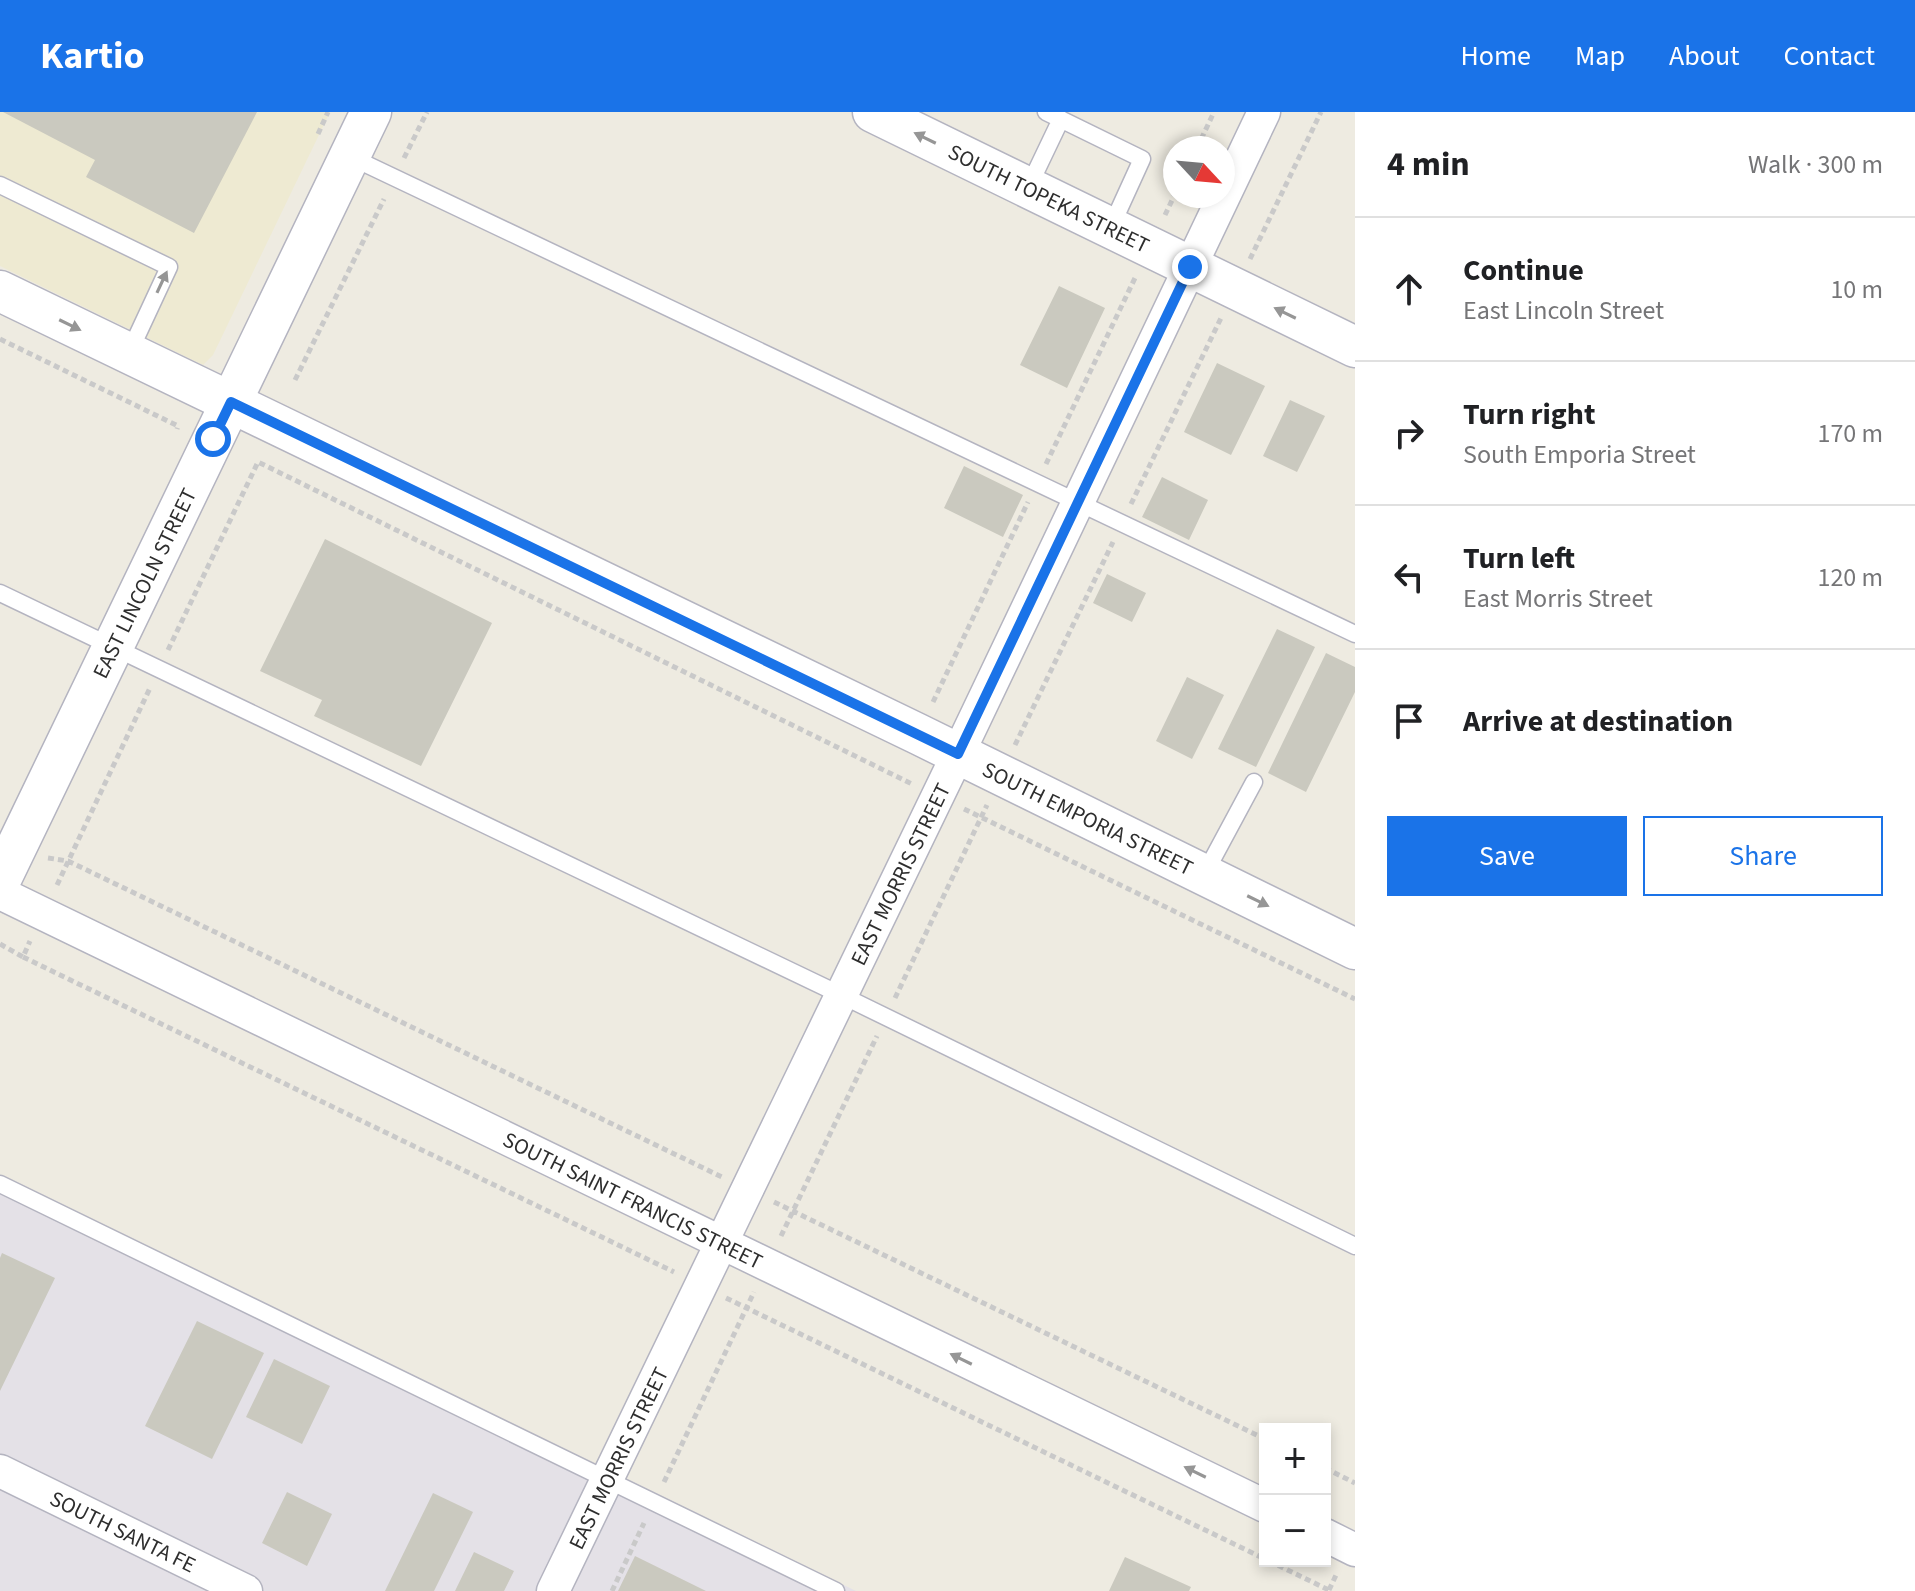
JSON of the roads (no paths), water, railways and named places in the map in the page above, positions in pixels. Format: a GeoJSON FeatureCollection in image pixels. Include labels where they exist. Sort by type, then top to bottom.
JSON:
{"type":"FeatureCollection","features":[{"type":"Feature","properties":{"kind":"street","name":"EAST LINCOLN STREET"},"geometry":{"type":"LineString","coordinates":[[0,881],[371,112]]}},
{"type":"Feature","properties":{"kind":"street","name":"SOUTH TOPEKA STREET"},"geometry":{"type":"LineString","coordinates":[[873,112],[1355,347]]}},
{"type":"Feature","properties":{"kind":"street","name":"EAST MORRIS STREET"},"geometry":{"type":"LineString","coordinates":[[553,1591],[1264,112]]}},
{"type":"Feature","properties":{"kind":"street","name":"SOUTH EMPORIA STREET"},"geometry":{"type":"LineString","coordinates":[[0,291],[1355,949]]}},
{"type":"Feature","properties":{"kind":"street","name":"SOUTH SAINT FRANCIS STREET"},"geometry":{"type":"LineString","coordinates":[[0,893],[1259,1503]]}},
{"type":"Feature","properties":{"kind":"street","name":"SOUTH SANTA FE"},"geometry":{"type":"LineString","coordinates":[[0,1471],[246,1591]]}},
{"type":"Feature","properties":{"kind":"street"},"geometry":{"type":"LineString","coordinates":[[1331,1538],[1355,1550]]}},
{"type":"Feature","properties":{"kind":"lane"},"geometry":{"type":"LineString","coordinates":[[1028,188],[1054,116],[1142,159],[1110,228]]}},
{"type":"Feature","properties":{"kind":"lane"},"geometry":{"type":"LineString","coordinates":[[349,157],[1355,634]]}},
{"type":"Feature","properties":{"kind":"lane"},"geometry":{"type":"LineString","coordinates":[[0,185],[169,267],[129,353]]}},
{"type":"Feature","properties":{"kind":"lane"},"geometry":{"type":"LineString","coordinates":[[0,593],[841,995],[1355,1246]]}},
{"type":"Feature","properties":{"kind":"lane"},"geometry":{"type":"LineString","coordinates":[[1204,875],[1254,782]]}},
{"type":"Feature","properties":{"kind":"lane"},"geometry":{"type":"LineString","coordinates":[[0,1184],[836,1591]]}}]}
